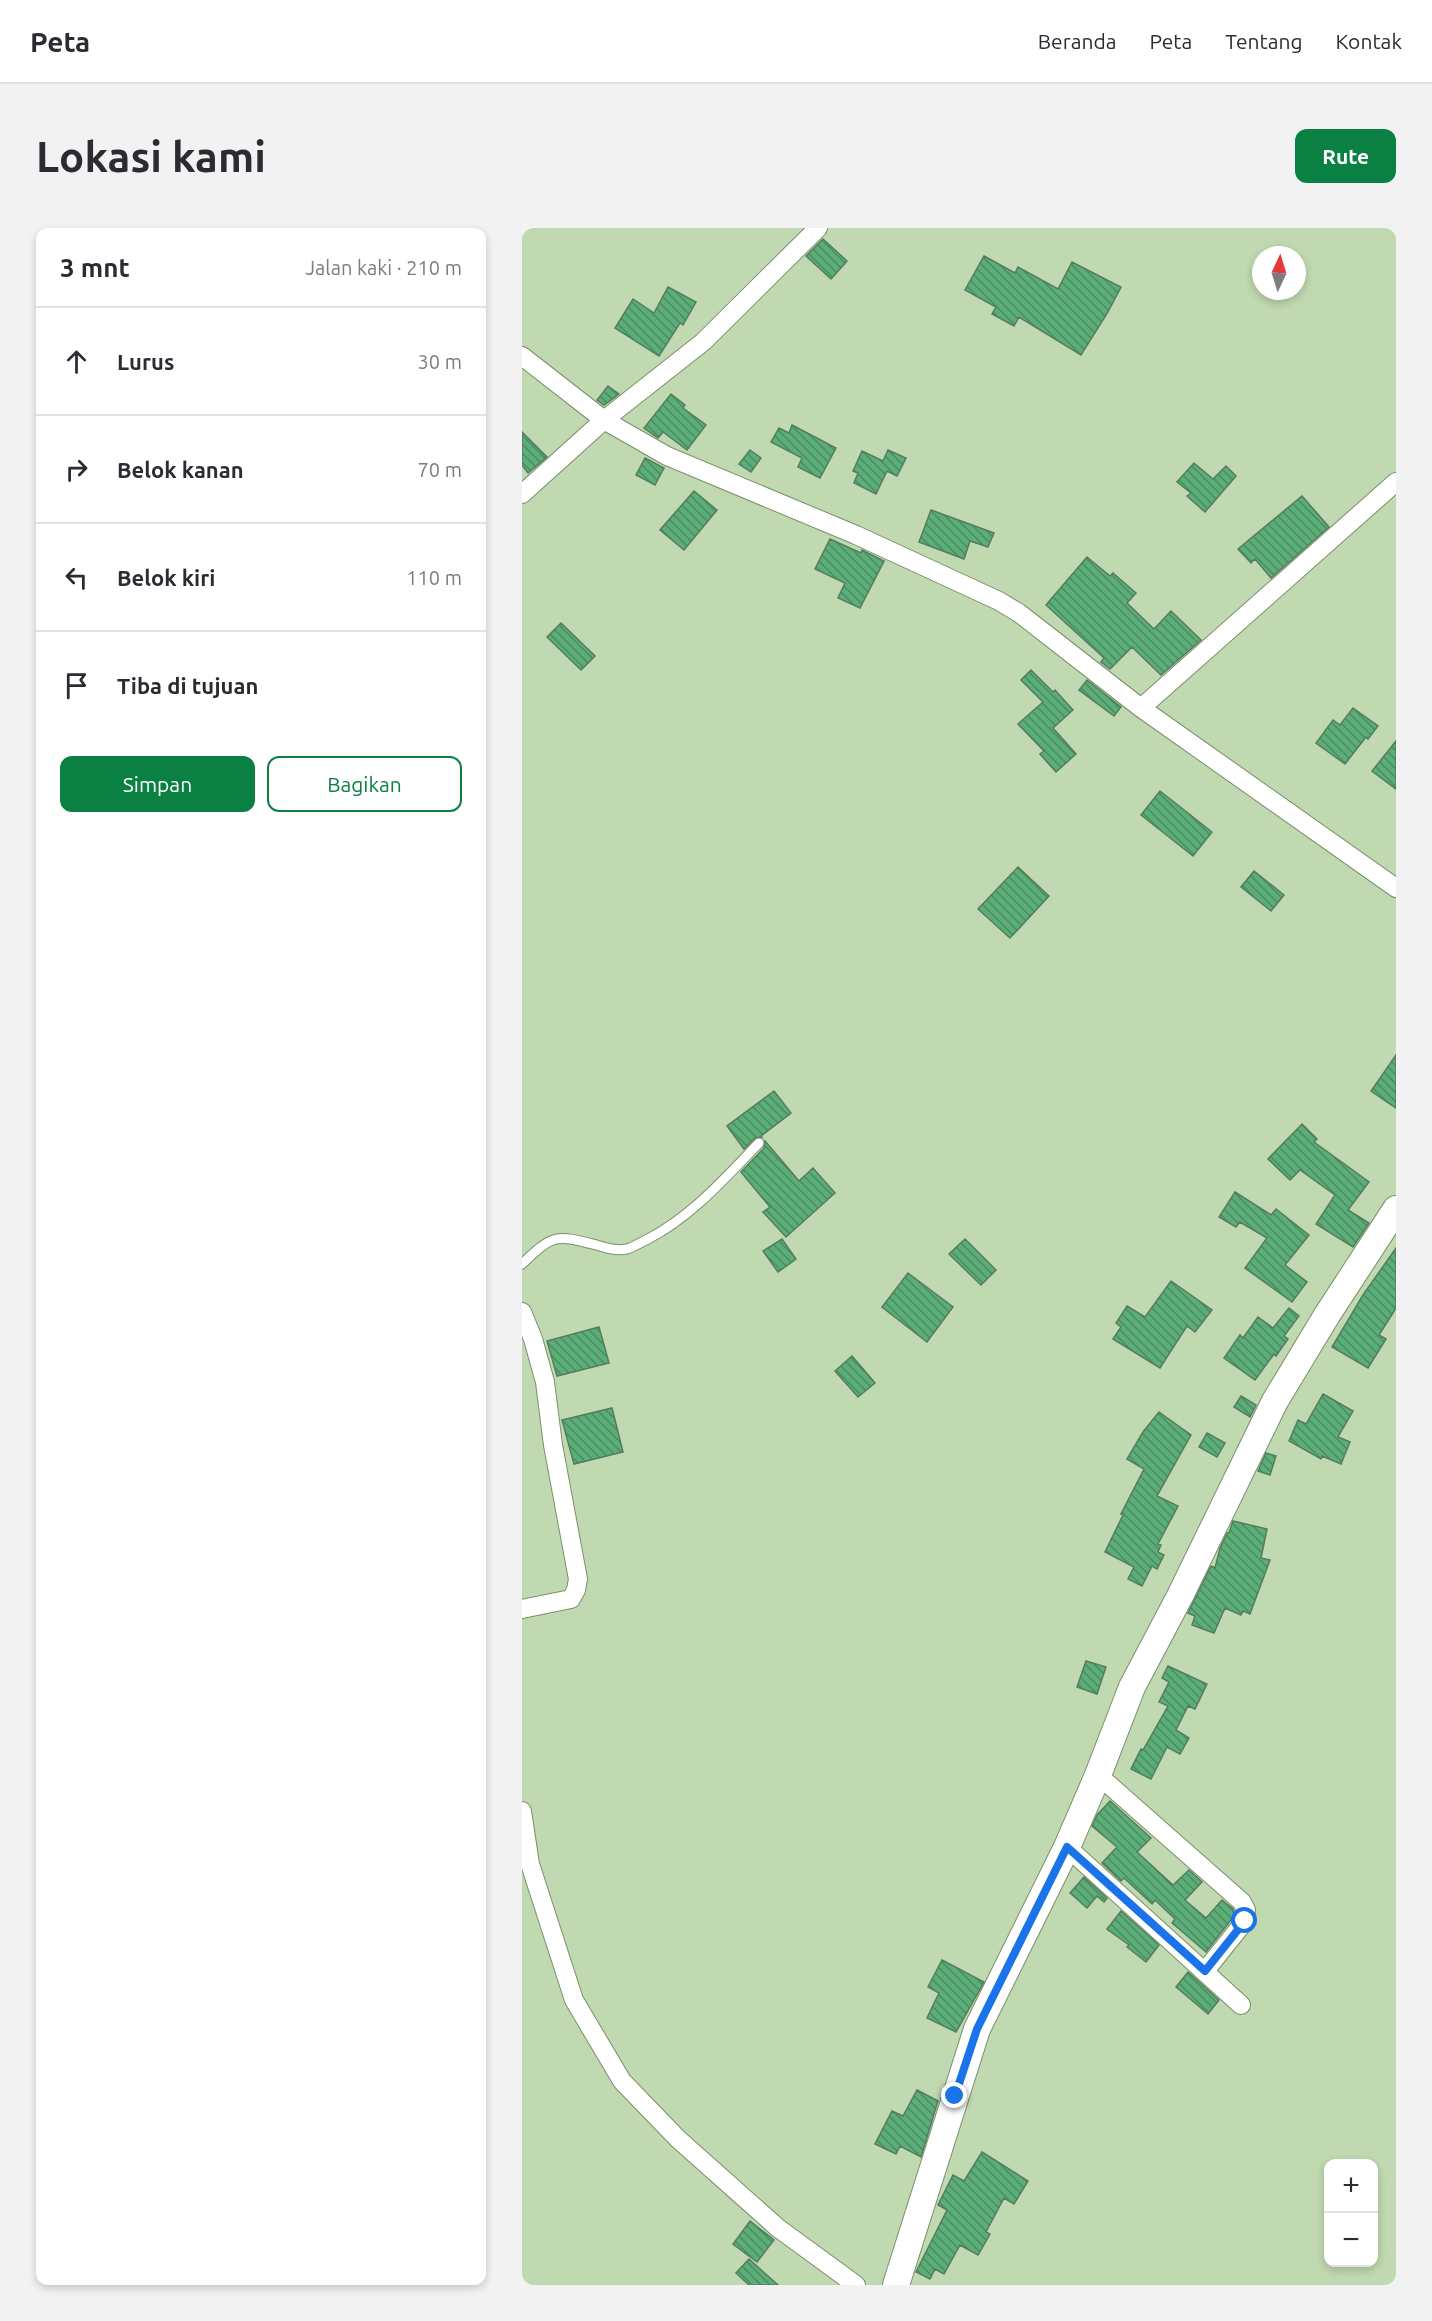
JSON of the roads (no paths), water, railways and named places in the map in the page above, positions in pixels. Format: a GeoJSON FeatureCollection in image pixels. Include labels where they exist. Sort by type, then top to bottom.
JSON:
{"type":"FeatureCollection","features":[{"type":"Feature","properties":{"kind":"street"},"geometry":{"type":"LineString","coordinates":[[522,494],[604,420],[703,342],[819,228]]}},
{"type":"Feature","properties":{"kind":"street"},"geometry":{"type":"LineString","coordinates":[[522,356],[604,420],[667,456],[856,535],[999,601],[1018,613],[1141,708],[1396,888]]}},
{"type":"Feature","properties":{"kind":"street"},"geometry":{"type":"LineString","coordinates":[[1141,708],[1396,482]]}},
{"type":"Feature","properties":{"kind":"street"},"geometry":{"type":"LineString","coordinates":[[896,2285],[977,2029],[1067,1847],[1132,1687],[1180,1596],[1275,1401],[1327,1315],[1396,1209]]}},
{"type":"Feature","properties":{"kind":"street"},"geometry":{"type":"LineString","coordinates":[[522,1312],[528,1353],[545,1382],[553,1446],[578,1579],[571,1599],[522,1609]]}},
{"type":"Feature","properties":{"kind":"street"},"geometry":{"type":"LineString","coordinates":[[1098,1775],[1242,1902],[1246,1910],[1245,1921],[1205,1971]]}},
{"type":"Feature","properties":{"kind":"street"},"geometry":{"type":"LineString","coordinates":[[522,1811],[530,1864],[574,2000],[622,2081],[678,2139],[778,2228],[856,2285]]}},
{"type":"Feature","properties":{"kind":"street"},"geometry":{"type":"LineString","coordinates":[[1067,1847],[1241,2005]]}},
{"type":"Feature","properties":{"kind":"lane"},"geometry":{"type":"LineString","coordinates":[[522,1264],[554,1239],[570,1237],[614,1250],[629,1248],[665,1230],[703,1200],[759,1143]]}}]}
